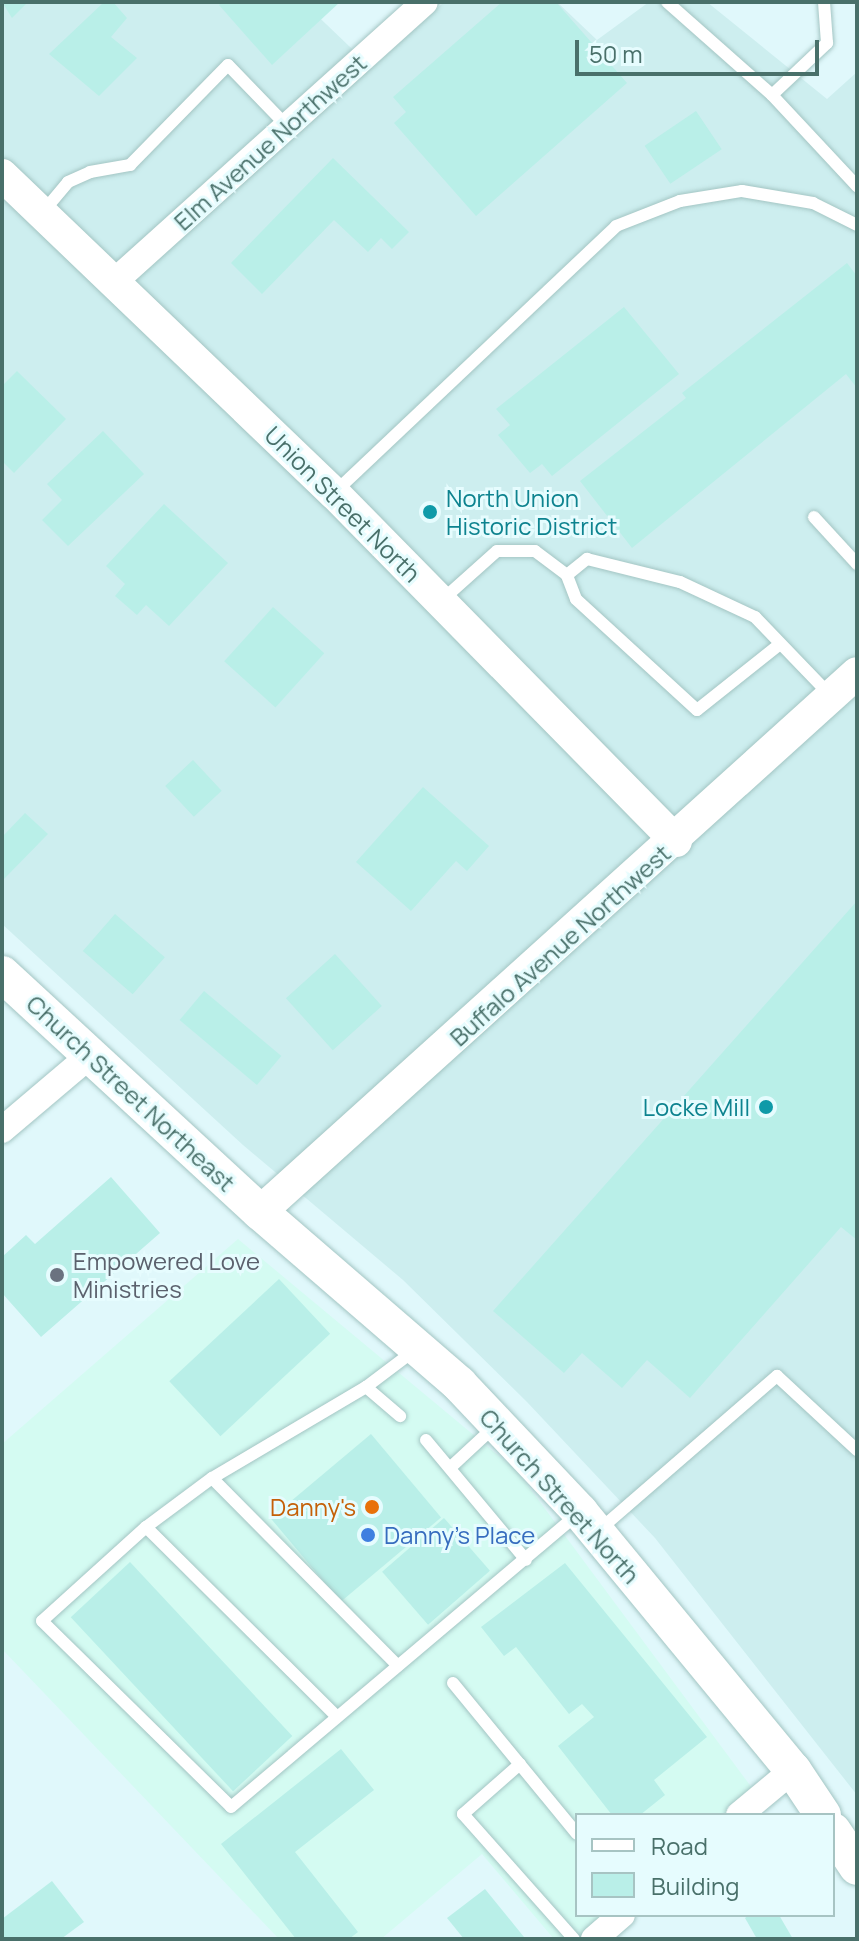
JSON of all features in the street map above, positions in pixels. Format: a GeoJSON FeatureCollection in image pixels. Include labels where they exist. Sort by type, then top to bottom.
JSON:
{"type":"FeatureCollection","features":[{"type":"Feature","properties":{"kind":"main road","name":"Church Street Northeast"},"geometry":{"type":"LineString","coordinates":[[2,974],[88,1057],[260,1212]]}},
{"type":"Feature","properties":{"kind":"main road","name":"Church Street North"},"geometry":{"type":"LineString","coordinates":[[260,1212],[417,1348],[497,1424],[588,1522],[793,1770],[822,1813]]}},
{"type":"Feature","properties":{"kind":"main road"},"geometry":{"type":"LineString","coordinates":[[835,1834],[857,1867]]}},
{"type":"Feature","properties":{"kind":"street","name":"Elm Avenue Northwest"},"geometry":{"type":"LineString","coordinates":[[114,282],[425,2]]}},
{"type":"Feature","properties":{"kind":"street","name":"Union Street North"},"geometry":{"type":"LineString","coordinates":[[2,175],[334,493],[676,841]]}},
{"type":"Feature","properties":{"kind":"street","name":"Buffalo Avenue Northwest"},"geometry":{"type":"LineString","coordinates":[[260,1212],[676,841],[857,673]]}},
{"type":"Feature","properties":{"kind":"street"},"geometry":{"type":"LineString","coordinates":[[2,1130],[88,1057]]}},
{"type":"Feature","properties":{"kind":"street"},"geometry":{"type":"LineString","coordinates":[[741,1813],[793,1770]]}},
{"type":"Feature","properties":{"kind":"street"},"geometry":{"type":"LineString","coordinates":[[594,1939],[620,1917]]}},
{"type":"Feature","properties":{"kind":"lane"},"geometry":{"type":"LineString","coordinates":[[667,2],[772,95],[857,186]]}},
{"type":"Feature","properties":{"kind":"lane"},"geometry":{"type":"LineString","coordinates":[[772,95],[827,43],[824,2]]}},
{"type":"Feature","properties":{"kind":"lane"},"geometry":{"type":"LineString","coordinates":[[42,213],[68,182],[90,172],[130,165],[228,65],[287,126]]}},
{"type":"Feature","properties":{"kind":"lane"},"geometry":{"type":"LineString","coordinates":[[334,493],[616,226],[680,201],[742,191],[813,203],[857,225]]}},
{"type":"Feature","properties":{"kind":"lane"},"geometry":{"type":"LineString","coordinates":[[814,517],[857,564]]}},
{"type":"Feature","properties":{"kind":"lane"},"geometry":{"type":"LineString","coordinates":[[441,602],[497,551],[535,551],[567,575],[576,599],[697,710],[780,644]]}},
{"type":"Feature","properties":{"kind":"lane"},"geometry":{"type":"LineString","coordinates":[[567,575],[587,559],[680,582],[755,617],[831,697]]}},
{"type":"Feature","properties":{"kind":"lane"},"geometry":{"type":"LineString","coordinates":[[417,1348],[366,1387],[212,1478],[146,1527],[42,1621],[231,1807],[335,1715],[526,1560],[588,1522],[777,1376],[857,1450]]}},
{"type":"Feature","properties":{"kind":"lane"},"geometry":{"type":"LineString","coordinates":[[366,1387],[400,1416]]}},
{"type":"Feature","properties":{"kind":"lane"},"geometry":{"type":"LineString","coordinates":[[452,1466],[497,1424]]}},
{"type":"Feature","properties":{"kind":"lane"},"geometry":{"type":"LineString","coordinates":[[426,1440],[452,1466],[526,1560]]}},
{"type":"Feature","properties":{"kind":"lane"},"geometry":{"type":"LineString","coordinates":[[212,1478],[398,1666]]}},
{"type":"Feature","properties":{"kind":"lane"},"geometry":{"type":"LineString","coordinates":[[146,1527],[335,1715]]}},
{"type":"Feature","properties":{"kind":"lane"},"geometry":{"type":"LineString","coordinates":[[453,1683],[575,1832]]}},
{"type":"Feature","properties":{"kind":"lane"},"geometry":{"type":"LineString","coordinates":[[520,1764],[463,1814],[574,1939]]}},
{"type":"Feature","properties":{"kind":"shaded area","name":"North Union Historic District"},"geometry":{"type":"Polygon","coordinates":[[[2,2],[303,2],[372,68],[444,2],[557,2],[597,40],[649,2],[707,2],[827,99],[857,72],[857,1795],[655,1538],[527,1402],[403,1280],[243,1145],[2,924],[2,2]]]}},
{"type":"Feature","properties":{"kind":"shaded area"},"geometry":{"type":"Polygon","coordinates":[[[238,1239],[517,1471],[755,1792],[730,1813],[575,1813],[575,1917],[606,1917],[577,1939],[554,1939],[482,1854],[381,1939],[279,1939],[2,1649],[2,1444],[238,1239]]]}},
{"type":"Feature","properties":{"kind":"building"},"geometry":{"type":"Polygon","coordinates":[[[2,2],[28,2],[12,18],[2,2]]]}},
{"type":"Feature","properties":{"kind":"building"},"geometry":{"type":"Polygon","coordinates":[[[104,2],[113,2],[127,18],[111,37],[137,58],[99,96],[49,54],[104,2]]]}},
{"type":"Feature","properties":{"kind":"building"},"geometry":{"type":"Polygon","coordinates":[[[222,2],[340,2],[272,65],[219,5],[222,2]]]}},
{"type":"Feature","properties":{"kind":"building"},"geometry":{"type":"Polygon","coordinates":[[[502,2],[556,2],[627,83],[476,216],[394,123],[406,112],[393,97],[502,2]]]}},
{"type":"Feature","properties":{"kind":"building"},"geometry":{"type":"Polygon","coordinates":[[[696,111],[722,149],[670,184],[645,146],[696,111]]]}},
{"type":"Feature","properties":{"kind":"building"},"geometry":{"type":"Polygon","coordinates":[[[333,158],[409,232],[392,249],[381,238],[368,252],[334,220],[262,294],[231,263],[333,158]]]}},
{"type":"Feature","properties":{"kind":"building"},"geometry":{"type":"Polygon","coordinates":[[[847,263],[857,276],[857,388],[846,374],[632,548],[580,481],[686,398],[682,393],[847,263]]]}},
{"type":"Feature","properties":{"kind":"building"},"geometry":{"type":"Polygon","coordinates":[[[624,307],[679,374],[552,476],[542,464],[530,473],[498,435],[510,425],[496,409],[624,307]]]}},
{"type":"Feature","properties":{"kind":"building"},"geometry":{"type":"Polygon","coordinates":[[[17,371],[66,419],[14,473],[2,461],[2,386],[17,371]]]}},
{"type":"Feature","properties":{"kind":"building"},"geometry":{"type":"Polygon","coordinates":[[[103,431],[144,474],[68,546],[42,520],[62,500],[47,484],[103,431]]]}},
{"type":"Feature","properties":{"kind":"building"},"geometry":{"type":"Polygon","coordinates":[[[164,504],[228,563],[169,626],[146,605],[137,615],[115,596],[125,584],[106,566],[164,504]]]}},
{"type":"Feature","properties":{"kind":"building"},"geometry":{"type":"Polygon","coordinates":[[[273,607],[324,653],[275,707],[224,661],[273,607]]]}},
{"type":"Feature","properties":{"kind":"building"},"geometry":{"type":"Polygon","coordinates":[[[193,760],[222,791],[194,817],[165,786],[193,760]]]}},
{"type":"Feature","properties":{"kind":"building"},"geometry":{"type":"Polygon","coordinates":[[[423,787],[489,846],[467,871],[456,861],[411,911],[356,862],[423,787]]]}},
{"type":"Feature","properties":{"kind":"building"},"geometry":{"type":"Polygon","coordinates":[[[25,813],[48,834],[2,881],[2,837],[25,813]]]}},
{"type":"Feature","properties":{"kind":"building","name":"Locke Mill"},"geometry":{"type":"Polygon","coordinates":[[[857,901],[857,1240],[841,1227],[690,1398],[647,1360],[622,1388],[582,1353],[564,1373],[493,1311],[857,901]]]}},
{"type":"Feature","properties":{"kind":"building"},"geometry":{"type":"Polygon","coordinates":[[[115,914],[165,957],[133,994],[83,951],[115,914]]]}},
{"type":"Feature","properties":{"kind":"building"},"geometry":{"type":"Polygon","coordinates":[[[335,954],[382,1006],[333,1050],[286,998],[335,954]]]}},
{"type":"Feature","properties":{"kind":"building"},"geometry":{"type":"Polygon","coordinates":[[[204,991],[281,1056],[257,1085],[180,1020],[204,991]]]}},
{"type":"Feature","properties":{"kind":"building","name":"Empowered Love Ministries"},"geometry":{"type":"Polygon","coordinates":[[[111,1177],[160,1233],[41,1337],[2,1293],[2,1257],[26,1235],[35,1244],[111,1177]]]}},
{"type":"Feature","properties":{"kind":"building"},"geometry":{"type":"Polygon","coordinates":[[[279,1279],[330,1334],[220,1436],[169,1381],[279,1279]]]}},
{"type":"Feature","properties":{"kind":"building"},"geometry":{"type":"Polygon","coordinates":[[[371,1434],[441,1517],[341,1602],[271,1518],[371,1434]]]}},
{"type":"Feature","properties":{"kind":"building"},"geometry":{"type":"Polygon","coordinates":[[[444,1518],[490,1571],[428,1625],[382,1572],[444,1518]]]}},
{"type":"Feature","properties":{"kind":"building"},"geometry":{"type":"Polygon","coordinates":[[[130,1562],[292,1736],[233,1791],[71,1617],[130,1562]]]}},
{"type":"Feature","properties":{"kind":"building"},"geometry":{"type":"Polygon","coordinates":[[[565,1563],[707,1737],[654,1780],[665,1795],[642,1813],[610,1813],[558,1746],[594,1717],[582,1704],[569,1714],[516,1647],[504,1656],[481,1627],[565,1563]]]}},
{"type":"Feature","properties":{"kind":"building"},"geometry":{"type":"Polygon","coordinates":[[[341,1749],[374,1790],[295,1852],[358,1932],[349,1939],[296,1939],[221,1844],[341,1749]]]}},
{"type":"Feature","properties":{"kind":"building"},"geometry":{"type":"Polygon","coordinates":[[[52,1881],[84,1922],[61,1939],[4,1939],[2,1919],[52,1881]]]}},
{"type":"Feature","properties":{"kind":"building"},"geometry":{"type":"Polygon","coordinates":[[[485,1889],[524,1937],[522,1939],[464,1939],[447,1918],[485,1889]]]}},
{"type":"Feature","properties":{"kind":"building"},"geometry":{"type":"Polygon","coordinates":[[[780,1917],[793,1939],[757,1939],[745,1918],[780,1917]]]}},
{"type":"Feature","properties":{"kind":"place","name":"North Union Historic District"},"geometry":{"type":"Point","coordinates":[430,512]}},
{"type":"Feature","properties":{"kind":"place","name":"Locke Mill"},"geometry":{"type":"Point","coordinates":[766,1107]}},
{"type":"Feature","properties":{"kind":"place","name":"Empowered Love Ministries"},"geometry":{"type":"Point","coordinates":[57,1275]}},
{"type":"Feature","properties":{"kind":"place","name":"Danny's"},"geometry":{"type":"Point","coordinates":[372,1507]}},
{"type":"Feature","properties":{"kind":"place","name":"Danny's Place"},"geometry":{"type":"Point","coordinates":[368,1535]}}]}
